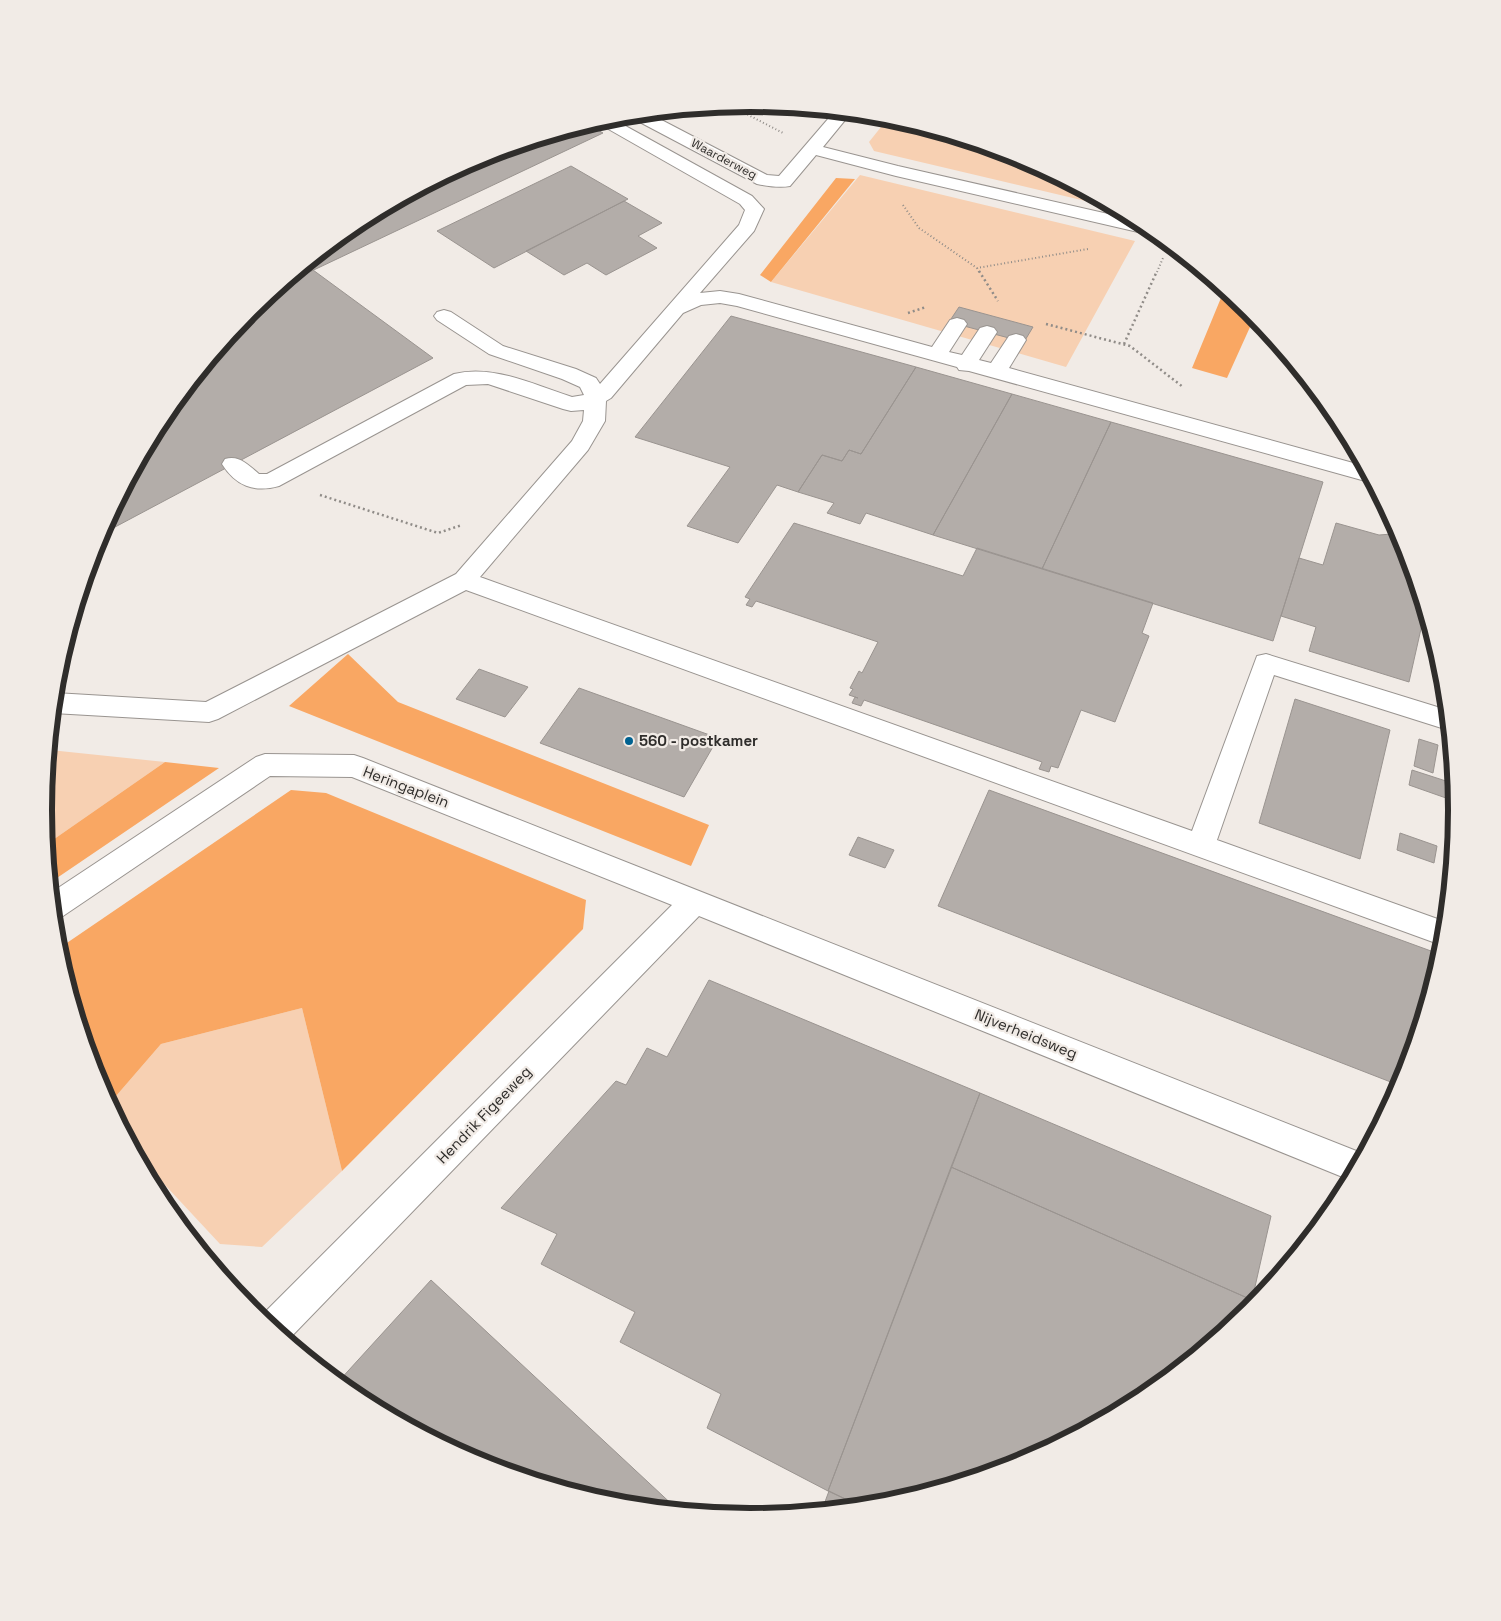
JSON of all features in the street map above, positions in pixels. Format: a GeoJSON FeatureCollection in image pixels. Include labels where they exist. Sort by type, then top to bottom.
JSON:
{"type":"FeatureCollection","features":[{"type":"Feature","properties":{"kind":"street","name":"Waarderweg"},"geometry":{"type":"LineString","coordinates":[[649,120],[763,180],[784,182],[838,118]]}},
{"type":"Feature","properties":{"kind":"street"},"geometry":{"type":"LineString","coordinates":[[233,464],[254,482],[271,481],[461,379],[490,378],[571,404],[587,403],[604,393],[747,226],[755,210],[746,200],[614,126]]}},
{"type":"Feature","properties":{"kind":"street"},"geometry":{"type":"LineString","coordinates":[[812,149],[896,171],[1128,224]]}},
{"type":"Feature","properties":{"kind":"street"},"geometry":{"type":"LineString","coordinates":[[676,309],[697,299],[720,297],[739,300],[1361,473]]}},
{"type":"Feature","properties":{"kind":"street"},"geometry":{"type":"LineString","coordinates":[[61,703],[209,712],[464,580],[580,445],[594,420],[596,398],[589,383],[569,374],[496,350],[444,316]]}},
{"type":"Feature","properties":{"kind":"street"},"geometry":{"type":"LineString","coordinates":[[966,364],[986,332]]}},
{"type":"Feature","properties":{"kind":"street"},"geometry":{"type":"LineString","coordinates":[[966,364],[986,332]]}},
{"type":"Feature","properties":{"kind":"street"},"geometry":{"type":"LineString","coordinates":[[966,364],[986,332]]}},
{"type":"Feature","properties":{"kind":"street"},"geometry":{"type":"LineString","coordinates":[[464,580],[1438,931]]}},
{"type":"Feature","properties":{"kind":"street"},"geometry":{"type":"LineString","coordinates":[[1201,846],[1266,663],[1443,718]]}},
{"type":"Feature","properties":{"kind":"street","name":"Heringaplein"},"geometry":{"type":"LineString","coordinates":[[58,903],[265,766],[354,766],[695,901]]}},
{"type":"Feature","properties":{"kind":"street","name":"Nijverheidsweg"},"geometry":{"type":"LineString","coordinates":[[695,901],[1352,1165]]}},
{"type":"Feature","properties":{"kind":"street","name":"Hendrik Figeeweg"},"geometry":{"type":"LineString","coordinates":[[279,1324],[695,901]]}},
{"type":"Feature","properties":{"kind":"path"},"geometry":{"type":"LineString","coordinates":[[896,171],[888,183],[919,228],[977,268],[1000,305]]}},
{"type":"Feature","properties":{"kind":"path"},"geometry":{"type":"LineString","coordinates":[[977,268],[1093,248]]}},
{"type":"Feature","properties":{"kind":"path"},"geometry":{"type":"LineString","coordinates":[[1124,344],[1165,253]]}},
{"type":"Feature","properties":{"kind":"path"},"geometry":{"type":"LineString","coordinates":[[1042,322],[1130,346],[1188,392]]}},
{"type":"Feature","properties":{"kind":"shaded area"},"geometry":{"type":"Polygon","coordinates":[[[882,125],[931,136],[1018,166],[1059,184],[1095,203],[874,151],[869,142],[882,125]]]}},
{"type":"Feature","properties":{"kind":"shaded area"},"geometry":{"type":"Polygon","coordinates":[[[860,175],[1135,241],[1066,367],[771,282],[860,175]]]}},
{"type":"Feature","properties":{"kind":"shaded area"},"geometry":{"type":"Polygon","coordinates":[[[836,178],[855,179],[771,282],[760,275],[836,178]]]}},
{"type":"Feature","properties":{"kind":"shaded area"},"geometry":{"type":"Polygon","coordinates":[[[1222,296],[1251,325],[1227,378],[1192,368],[1222,296]]]}},
{"type":"Feature","properties":{"kind":"shaded area"},"geometry":{"type":"Polygon","coordinates":[[[348,654],[398,702],[709,825],[691,866],[289,706],[348,654]]]}},
{"type":"Feature","properties":{"kind":"shaded area"},"geometry":{"type":"Polygon","coordinates":[[[55,751],[165,762],[53,840],[52,810],[55,751]]]}},
{"type":"Feature","properties":{"kind":"shaded area"},"geometry":{"type":"Polygon","coordinates":[[[165,762],[219,768],[56,879],[53,840],[165,762]]]}},
{"type":"Feature","properties":{"kind":"shaded area"},"geometry":{"type":"Polygon","coordinates":[[[291,790],[326,793],[586,900],[583,929],[342,1171],[302,1008],[161,1044],[115,1098],[90,1035],[76,991],[65,944],[291,790]]]}},
{"type":"Feature","properties":{"kind":"shaded area"},"geometry":{"type":"Polygon","coordinates":[[[302,1008],[342,1171],[262,1247],[220,1244],[156,1175],[124,1119],[115,1098],[161,1044],[302,1008]]]}},
{"type":"Feature","properties":{"kind":"building"},"geometry":{"type":"Polygon","coordinates":[[[597,130],[603,133],[304,274],[363,230],[442,184],[483,166],[570,136],[597,130]]]}},
{"type":"Feature","properties":{"kind":"building"},"geometry":{"type":"Polygon","coordinates":[[[571,166],[628,199],[494,268],[437,231],[571,166]]]}},
{"type":"Feature","properties":{"kind":"building"},"geometry":{"type":"Polygon","coordinates":[[[624,201],[662,223],[638,236],[657,248],[606,275],[587,263],[564,275],[526,251],[624,201]]]}},
{"type":"Feature","properties":{"kind":"building"},"geometry":{"type":"Polygon","coordinates":[[[313,270],[433,358],[112,528],[146,461],[170,423],[197,386],[226,350],[257,317],[305,274],[313,270]]]}},
{"type":"Feature","properties":{"kind":"building"},"geometry":{"type":"Polygon","coordinates":[[[959,307],[1033,327],[1024,342],[949,322],[959,307]]]}},
{"type":"Feature","properties":{"kind":"building"},"geometry":{"type":"Polygon","coordinates":[[[731,316],[916,367],[861,454],[849,450],[842,461],[822,455],[798,492],[777,485],[738,543],[687,526],[730,467],[635,437],[731,316]]]}},
{"type":"Feature","properties":{"kind":"building"},"geometry":{"type":"Polygon","coordinates":[[[916,367],[1012,394],[933,535],[866,513],[860,524],[827,513],[834,503],[798,492],[822,455],[842,461],[849,450],[861,454],[916,367]]]}},
{"type":"Feature","properties":{"kind":"building"},"geometry":{"type":"Polygon","coordinates":[[[1012,394],[1111,422],[1042,569],[933,535],[1012,394]]]}},
{"type":"Feature","properties":{"kind":"building"},"geometry":{"type":"Polygon","coordinates":[[[1111,422],[1323,482],[1273,641],[1042,569],[1111,422]]]}},
{"type":"Feature","properties":{"kind":"building"},"geometry":{"type":"Polygon","coordinates":[[[794,523],[963,576],[977,548],[1153,603],[1142,633],[1149,636],[1115,722],[1081,710],[1058,768],[1051,766],[1049,772],[1039,769],[1042,762],[864,700],[861,706],[852,703],[855,697],[849,695],[853,689],[850,688],[859,671],[862,673],[878,642],[756,601],[752,607],[746,605],[750,599],[745,597],[794,523]]]}},
{"type":"Feature","properties":{"kind":"building"},"geometry":{"type":"Polygon","coordinates":[[[1336,523],[1379,535],[1391,534],[1422,622],[1409,682],[1309,651],[1316,627],[1281,616],[1299,558],[1323,565],[1336,523]]]}},
{"type":"Feature","properties":{"kind":"building"},"geometry":{"type":"Polygon","coordinates":[[[479,669],[528,687],[505,717],[456,699],[479,669]]]}},
{"type":"Feature","properties":{"kind":"building","name":"560 - postkamer"},"geometry":{"type":"Polygon","coordinates":[[[579,688],[718,738],[684,797],[540,743],[579,688]]]}},
{"type":"Feature","properties":{"kind":"building"},"geometry":{"type":"Polygon","coordinates":[[[1295,699],[1390,730],[1360,859],[1259,823],[1295,699]]]}},
{"type":"Feature","properties":{"kind":"building"},"geometry":{"type":"Polygon","coordinates":[[[1419,739],[1438,745],[1433,773],[1414,766],[1419,739]]]}},
{"type":"Feature","properties":{"kind":"building"},"geometry":{"type":"Polygon","coordinates":[[[1412,770],[1447,781],[1446,798],[1409,785],[1412,770]]]}},
{"type":"Feature","properties":{"kind":"building"},"geometry":{"type":"Polygon","coordinates":[[[989,790],[1434,952],[1425,991],[1393,1083],[938,906],[989,790]]]}},
{"type":"Feature","properties":{"kind":"building"},"geometry":{"type":"Polygon","coordinates":[[[1400,833],[1437,846],[1434,863],[1397,850],[1400,833]]]}},
{"type":"Feature","properties":{"kind":"building"},"geometry":{"type":"Polygon","coordinates":[[[858,837],[894,850],[885,868],[849,855],[858,837]]]}},
{"type":"Feature","properties":{"kind":"building"},"geometry":{"type":"Polygon","coordinates":[[[709,980],[980,1093],[828,1491],[707,1428],[721,1394],[620,1342],[635,1312],[541,1264],[557,1234],[501,1208],[616,1081],[626,1085],[647,1048],[667,1057],[709,980]]]}},
{"type":"Feature","properties":{"kind":"building"},"geometry":{"type":"Polygon","coordinates":[[[980,1093],[1271,1216],[1253,1294],[1249,1299],[951,1167],[980,1093]]]}},
{"type":"Feature","properties":{"kind":"building"},"geometry":{"type":"Polygon","coordinates":[[[951,1167],[1249,1299],[1211,1335],[1138,1391],[1059,1437],[1018,1455],[931,1485],[850,1502],[828,1491],[951,1167]]]}},
{"type":"Feature","properties":{"kind":"building"},"geometry":{"type":"Polygon","coordinates":[[[431,1280],[672,1504],[614,1495],[570,1485],[483,1455],[442,1437],[401,1415],[343,1376],[431,1280]]]}},
{"type":"Feature","properties":{"kind":"building"},"geometry":{"type":"Polygon","coordinates":[[[829,1491],[851,1501],[842,1503],[824,1505],[829,1491]]]}},
{"type":"Feature","properties":{"kind":"place","name":"560 - postkamer"},"geometry":{"type":"Point","coordinates":[629,741]}}]}
